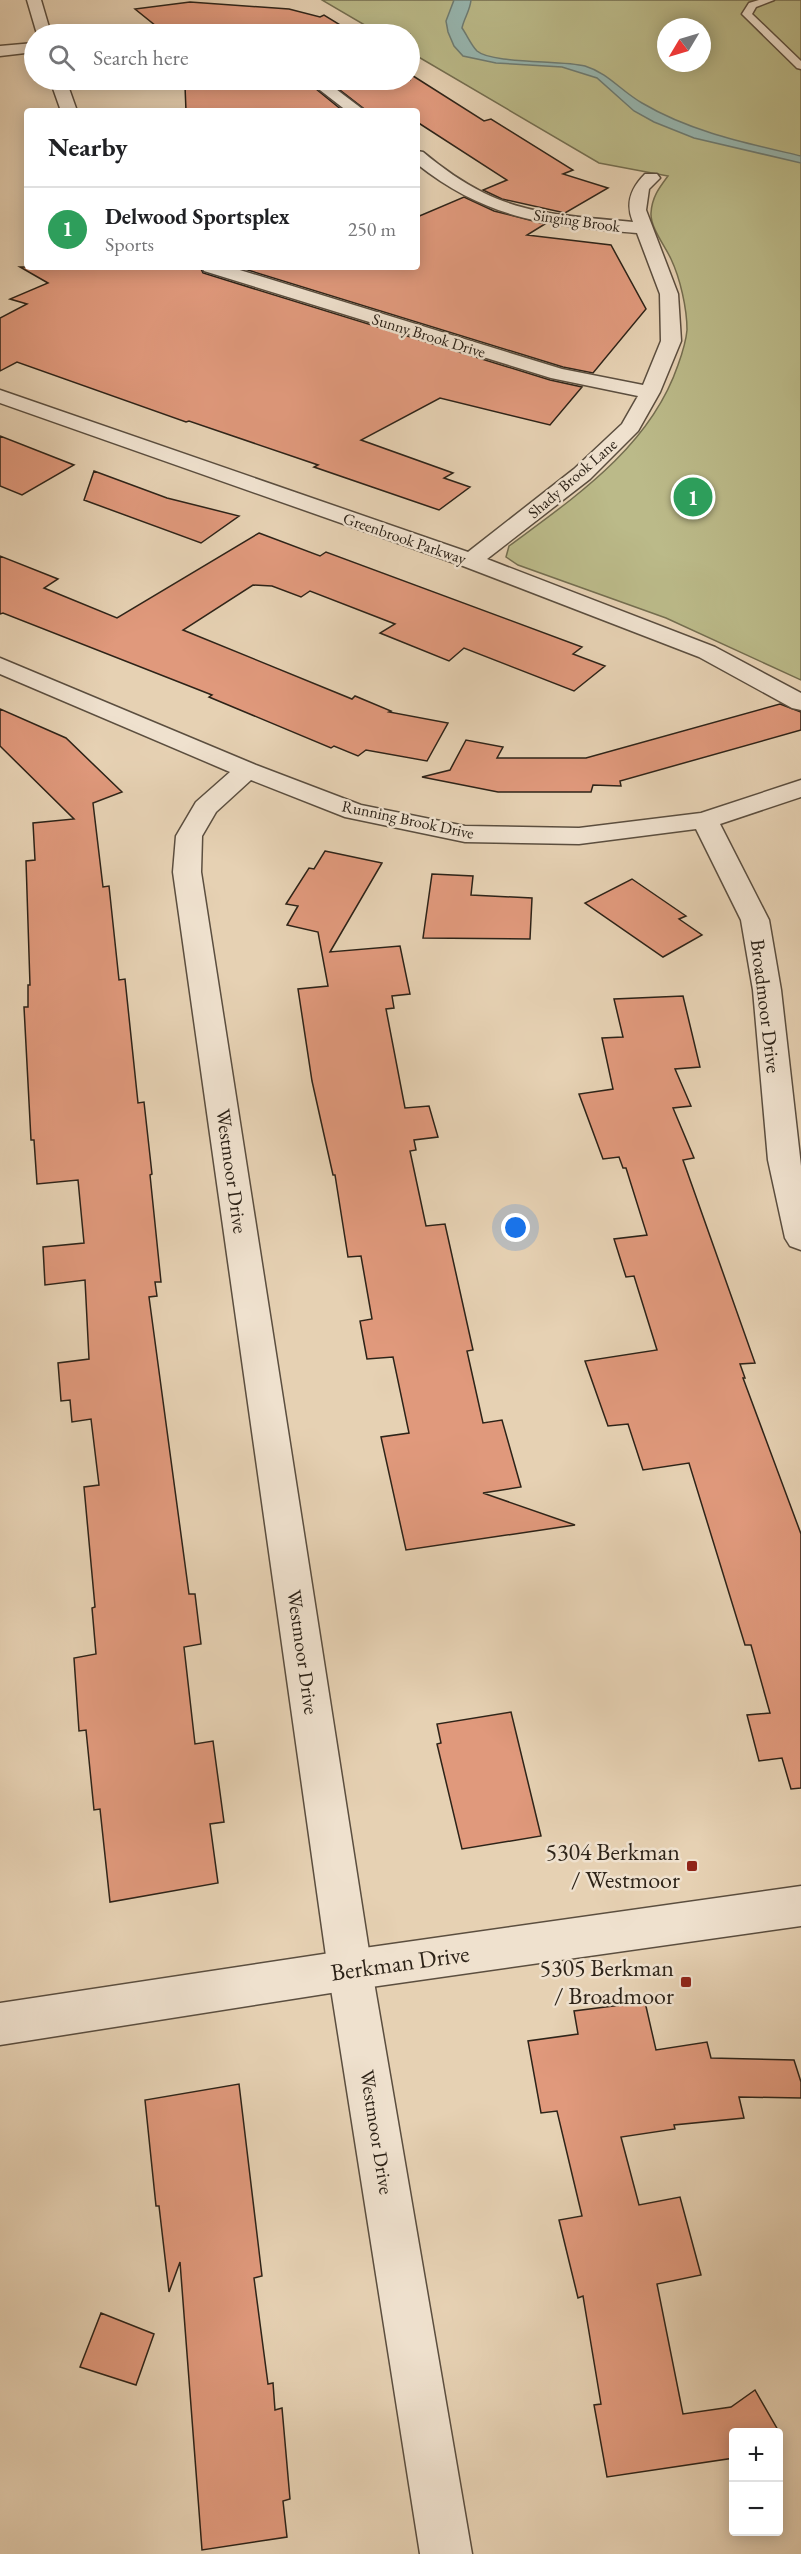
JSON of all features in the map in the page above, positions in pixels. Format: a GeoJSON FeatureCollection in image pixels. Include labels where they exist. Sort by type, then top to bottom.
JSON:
{"type":"FeatureCollection","features":[{"type":"Feature","properties":{"kind":"street"},"geometry":{"type":"LineString","coordinates":[[34,0],[41,24]]}},
{"type":"Feature","properties":{"kind":"street"},"geometry":{"type":"LineString","coordinates":[[0,51],[24,49]]}},
{"type":"Feature","properties":{"kind":"street"},"geometry":{"type":"LineString","coordinates":[[62,90],[68,108]]}},
{"type":"Feature","properties":{"kind":"street"},"geometry":{"type":"LineString","coordinates":[[329,90],[353,108]]}},
{"type":"Feature","properties":{"kind":"street","name":"Singing Brook"},"geometry":{"type":"LineString","coordinates":[[420,158],[459,187],[499,205],[543,218],[644,228]]}},
{"type":"Feature","properties":{"kind":"street","name":"Shady Brook Lane"},"geometry":{"type":"LineString","coordinates":[[471,561],[582,474],[631,427],[650,392],[672,341],[669,294],[637,210],[641,188],[651,178]]}},
{"type":"Feature","properties":{"kind":"street","name":"Sunny Brook Drive"},"geometry":{"type":"LineString","coordinates":[[221,270],[558,374],[650,392]]}},
{"type":"Feature","properties":{"kind":"street","name":"Greenbrook Parkway"},"geometry":{"type":"LineString","coordinates":[[0,396],[471,561],[707,652],[801,703]]}},
{"type":"Feature","properties":{"kind":"street","name":"Running Brook Drive"},"geometry":{"type":"LineString","coordinates":[[0,665],[247,770],[354,811],[465,834],[579,836],[705,820],[801,788]]}},
{"type":"Feature","properties":{"kind":"street","name":"Westmoor Drive"},"geometry":{"type":"LineString","coordinates":[[247,770],[206,808],[189,836],[187,872],[350,1970],[446,2554]]}},
{"type":"Feature","properties":{"kind":"street","name":"Broadmoor Drive"},"geometry":{"type":"LineString","coordinates":[[705,820],[755,920],[767,990],[784,1160],[801,1238]]}},
{"type":"Feature","properties":{"kind":"street","name":"Berkman Drive"},"geometry":{"type":"LineString","coordinates":[[0,2024],[350,1970],[801,1906]]}},
{"type":"Feature","properties":{"kind":"lane"},"geometry":{"type":"LineString","coordinates":[[769,0],[752,5],[747,14],[800,66]]}},
{"type":"Feature","properties":{"kind":"shaded area"},"geometry":{"type":"Polygon","coordinates":[[[322,0],[801,0],[801,680],[666,618],[518,565],[506,557],[509,546],[584,489],[630,445],[649,421],[678,365],[687,330],[684,303],[674,267],[651,218],[654,197],[668,176],[599,163],[420,58],[420,24],[363,24],[322,0]]]}},
{"type":"Feature","properties":{"kind":"water"},"geometry":{"type":"Polygon","coordinates":[[[454,0],[471,0],[462,28],[475,49],[485,55],[512,60],[585,66],[601,73],[642,103],[680,122],[719,136],[801,156],[801,163],[694,138],[654,122],[634,111],[597,78],[562,67],[496,63],[463,56],[454,46],[446,21],[454,0]]]}},
{"type":"Feature","properties":{"kind":"building"},"geometry":{"type":"Polygon","coordinates":[[[190,2],[289,9],[320,17],[324,15],[339,24],[154,24],[135,9],[190,2]]]}},
{"type":"Feature","properties":{"kind":"building"},"geometry":{"type":"Polygon","coordinates":[[[420,80],[484,121],[491,119],[573,170],[563,174],[608,188],[565,213],[502,199],[483,190],[507,180],[420,124],[420,108],[363,108],[340,90],[420,90],[420,80]]]}},
{"type":"Feature","properties":{"kind":"building"},"geometry":{"type":"Polygon","coordinates":[[[185,90],[317,90],[339,108],[186,108],[185,90]]]}},
{"type":"Feature","properties":{"kind":"building"},"geometry":{"type":"Polygon","coordinates":[[[464,197],[494,211],[545,224],[527,235],[611,245],[646,309],[593,373],[563,367],[248,270],[420,270],[420,216],[464,197]]]}},
{"type":"Feature","properties":{"kind":"building"},"geometry":{"type":"Polygon","coordinates":[[[25,270],[202,270],[203,273],[550,380],[582,387],[550,425],[440,398],[361,440],[453,473],[444,478],[470,487],[439,510],[314,467],[318,465],[189,421],[186,422],[17,362],[0,371],[0,318],[27,304],[10,299],[48,283],[25,270]]]}},
{"type":"Feature","properties":{"kind":"building"},"geometry":{"type":"Polygon","coordinates":[[[0,436],[74,465],[22,495],[0,486],[0,436]]]}},
{"type":"Feature","properties":{"kind":"building"},"geometry":{"type":"Polygon","coordinates":[[[94,471],[167,498],[239,516],[201,543],[84,500],[94,471]]]}},
{"type":"Feature","properties":{"kind":"building"},"geometry":{"type":"Polygon","coordinates":[[[259,533],[320,556],[326,552],[582,647],[573,654],[605,666],[574,691],[464,648],[449,661],[380,633],[395,624],[310,591],[301,597],[272,586],[253,585],[183,630],[352,699],[355,696],[391,711],[389,712],[448,723],[427,761],[366,750],[358,756],[334,746],[331,748],[209,697],[212,695],[3,613],[0,614],[0,556],[58,579],[44,588],[117,618],[259,533]]]}},
{"type":"Feature","properties":{"kind":"building"},"geometry":{"type":"Polygon","coordinates":[[[780,704],[801,712],[801,730],[620,781],[621,786],[593,785],[591,792],[498,792],[422,777],[450,770],[466,740],[503,747],[497,758],[586,758],[780,704]]]}},
{"type":"Feature","properties":{"kind":"building"},"geometry":{"type":"Polygon","coordinates":[[[0,709],[66,738],[122,792],[93,803],[103,887],[109,886],[119,980],[125,979],[138,1103],[144,1102],[152,1174],[150,1175],[161,1282],[155,1282],[157,1296],[149,1297],[189,1594],[195,1594],[201,1644],[184,1647],[195,1744],[213,1741],[224,1822],[210,1824],[218,1883],[110,1902],[100,1809],[94,1810],[86,1730],[79,1731],[74,1658],[96,1654],[92,1608],[95,1607],[84,1487],[99,1485],[91,1419],[72,1422],[70,1400],[61,1401],[58,1363],[89,1359],[85,1280],[45,1285],[43,1247],[84,1243],[78,1180],[37,1184],[34,1140],[31,1140],[24,1007],[28,1007],[28,985],[30,985],[26,861],[35,860],[33,823],[74,819],[0,746],[0,709]]]}},
{"type":"Feature","properties":{"kind":"building"},"geometry":{"type":"Polygon","coordinates":[[[325,851],[382,863],[330,952],[400,946],[410,994],[392,996],[394,1008],[386,1009],[405,1108],[429,1106],[438,1137],[414,1140],[416,1150],[410,1151],[426,1226],[445,1224],[473,1350],[467,1351],[483,1423],[502,1420],[521,1487],[483,1493],[575,1525],[406,1550],[381,1437],[409,1433],[393,1357],[367,1359],[360,1321],[372,1319],[361,1256],[348,1257],[335,1175],[333,1175],[312,1081],[298,989],[328,986],[318,932],[287,925],[298,906],[286,904],[309,868],[314,869],[325,851]]]}},
{"type":"Feature","properties":{"kind":"building"},"geometry":{"type":"Polygon","coordinates":[[[432,874],[473,876],[471,895],[532,898],[530,939],[423,938],[432,874]]]}},
{"type":"Feature","properties":{"kind":"building"},"geometry":{"type":"Polygon","coordinates":[[[632,879],[686,916],[679,919],[702,935],[663,957],[585,903],[632,879]]]}},
{"type":"Feature","properties":{"kind":"building"},"geometry":{"type":"Polygon","coordinates":[[[683,996],[700,1067],[675,1069],[691,1106],[673,1108],[694,1158],[683,1160],[755,1363],[740,1364],[745,1378],[743,1378],[801,1534],[801,1788],[791,1789],[782,1758],[759,1761],[747,1715],[770,1713],[751,1645],[745,1645],[689,1463],[643,1470],[628,1424],[608,1426],[585,1361],[657,1350],[634,1276],[626,1277],[614,1239],[647,1235],[626,1168],[623,1168],[619,1157],[603,1159],[579,1094],[613,1089],[602,1038],[623,1037],[614,999],[683,996]]]}},
{"type":"Feature","properties":{"kind":"building"},"geometry":{"type":"Polygon","coordinates":[[[511,1712],[541,1836],[462,1849],[437,1744],[441,1743],[437,1724],[511,1712]]]}},
{"type":"Feature","properties":{"kind":"building"},"geometry":{"type":"Polygon","coordinates":[[[645,2002],[656,2050],[707,2042],[711,2058],[794,2060],[801,2082],[801,2098],[739,2097],[744,2118],[674,2125],[675,2129],[621,2137],[639,2205],[680,2197],[701,2275],[657,2284],[683,2414],[731,2407],[755,2390],[777,2428],[729,2428],[729,2459],[607,2477],[594,2405],[601,2404],[583,2296],[578,2298],[559,2220],[582,2216],[557,2111],[541,2113],[528,2041],[578,2034],[574,2011],[645,2002]]]}},
{"type":"Feature","properties":{"kind":"building"},"geometry":{"type":"Polygon","coordinates":[[[239,2084],[262,2276],[254,2278],[268,2384],[273,2383],[275,2410],[282,2408],[290,2499],[283,2501],[287,2537],[202,2550],[180,2262],[169,2292],[159,2206],[156,2206],[145,2100],[239,2084]]]}},
{"type":"Feature","properties":{"kind":"building"},"geometry":{"type":"Polygon","coordinates":[[[101,2313],[154,2334],[136,2385],[80,2367],[101,2313]]]}},
{"type":"Feature","properties":{"kind":"place","name":"Delwood Sportsplex"},"geometry":{"type":"Point","coordinates":[693,497]}},
{"type":"Feature","properties":{"kind":"place","name":"5304 Berkman / Westmoor"},"geometry":{"type":"Point","coordinates":[692,1866]}},
{"type":"Feature","properties":{"kind":"place","name":"5305 Berkman / Broadmoor"},"geometry":{"type":"Point","coordinates":[686,1982]}}]}
